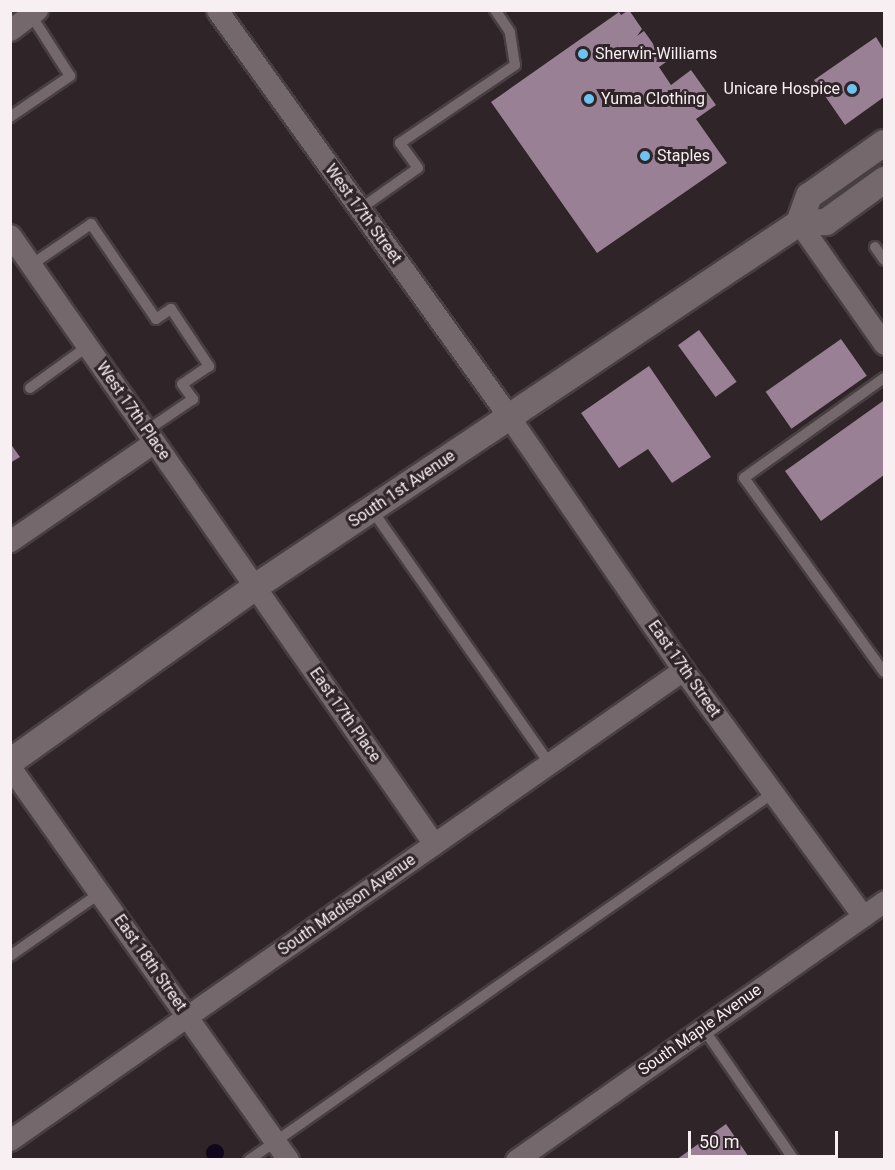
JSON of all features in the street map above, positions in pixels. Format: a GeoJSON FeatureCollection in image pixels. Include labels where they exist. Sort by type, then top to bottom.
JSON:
{"type":"FeatureCollection","features":[{"type":"Feature","properties":{"kind":"street","name":"West 17th Street"},"geometry":{"type":"LineString","coordinates":[[217,10],[510,418]]}},
{"type":"Feature","properties":{"kind":"street"},"geometry":{"type":"LineString","coordinates":[[10,30],[34,13]]}},
{"type":"Feature","properties":{"kind":"street"},"geometry":{"type":"LineString","coordinates":[[885,143],[809,196],[799,223],[885,344]]}},
{"type":"Feature","properties":{"kind":"street","name":"South 1st Avenue"},"geometry":{"type":"LineString","coordinates":[[10,762],[255,587],[799,223],[826,222],[885,180]]}},
{"type":"Feature","properties":{"kind":"street","name":"West 17th Place"},"geometry":{"type":"LineString","coordinates":[[10,235],[255,587]]}},
{"type":"Feature","properties":{"kind":"street","name":"East 17th Street"},"geometry":{"type":"LineString","coordinates":[[510,418],[684,670],[863,916]]}},
{"type":"Feature","properties":{"kind":"street"},"geometry":{"type":"LineString","coordinates":[[10,541],[150,436]]}},
{"type":"Feature","properties":{"kind":"street","name":"East 17th Place"},"geometry":{"type":"LineString","coordinates":[[255,587],[434,843]]}},
{"type":"Feature","properties":{"kind":"street","name":"South Madison Avenue"},"geometry":{"type":"LineString","coordinates":[[10,1140],[548,761],[684,670]]}},
{"type":"Feature","properties":{"kind":"street","name":"East 18th Street"},"geometry":{"type":"LineString","coordinates":[[10,767],[288,1160]]}},
{"type":"Feature","properties":{"kind":"street","name":"South Maple Avenue"},"geometry":{"type":"LineString","coordinates":[[516,1160],[885,901]]}},
{"type":"Feature","properties":{"kind":"lane"},"geometry":{"type":"LineString","coordinates":[[360,209],[418,168],[400,143],[514,65],[510,32],[495,10]]}},
{"type":"Feature","properties":{"kind":"lane"},"geometry":{"type":"LineString","coordinates":[[10,117],[70,76],[34,13]]}},
{"type":"Feature","properties":{"kind":"lane"},"geometry":{"type":"LineString","coordinates":[[31,265],[91,224],[156,319],[171,309],[209,366],[182,384],[193,399],[150,436]]}},
{"type":"Feature","properties":{"kind":"lane"},"geometry":{"type":"LineString","coordinates":[[875,247],[885,260]]}},
{"type":"Feature","properties":{"kind":"lane"},"geometry":{"type":"LineString","coordinates":[[30,388],[88,346]]}},
{"type":"Feature","properties":{"kind":"lane"},"geometry":{"type":"LineString","coordinates":[[885,378],[744,478],[885,672]]}},
{"type":"Feature","properties":{"kind":"lane"},"geometry":{"type":"LineString","coordinates":[[371,509],[548,761]]}},
{"type":"Feature","properties":{"kind":"lane"},"geometry":{"type":"LineString","coordinates":[[249,1160],[773,792]]}},
{"type":"Feature","properties":{"kind":"lane"},"geometry":{"type":"LineString","coordinates":[[10,956],[100,893]]}},
{"type":"Feature","properties":{"kind":"lane"},"geometry":{"type":"LineString","coordinates":[[703,1028],[794,1160]]}},
{"type":"Feature","properties":{"kind":"shaded area"},"geometry":{"type":"Polygon","coordinates":[[[211,1144],[219,1144],[224,1149],[222,1160],[211,1162],[206,1157],[206,1149],[211,1144]]]}},
{"type":"Feature","properties":{"kind":"building"},"geometry":{"type":"Polygon","coordinates":[[[629,10],[642,29],[637,36],[644,31],[666,62],[659,67],[671,85],[691,70],[716,105],[696,119],[727,163],[597,253],[491,102],[619,12],[621,15],[629,10]]]}},
{"type":"Feature","properties":{"kind":"building","name":"Unicare Hospice"},"geometry":{"type":"Polygon","coordinates":[[[876,37],[884,50],[884,97],[845,125],[814,80],[876,37]]]}},
{"type":"Feature","properties":{"kind":"building"},"geometry":{"type":"Polygon","coordinates":[[[699,330],[737,382],[716,397],[678,345],[699,330]]]}},
{"type":"Feature","properties":{"kind":"building"},"geometry":{"type":"Polygon","coordinates":[[[841,339],[867,376],[791,429],[766,392],[841,339]]]}},
{"type":"Feature","properties":{"kind":"building"},"geometry":{"type":"Polygon","coordinates":[[[649,366],[711,457],[672,483],[648,449],[619,468],[581,413],[649,366]]]}},
{"type":"Feature","properties":{"kind":"building"},"geometry":{"type":"Polygon","coordinates":[[[883,401],[884,475],[821,521],[785,471],[883,401]]]}},
{"type":"Feature","properties":{"kind":"building"},"geometry":{"type":"Polygon","coordinates":[[[10,443],[20,457],[10,463],[10,443]]]}},
{"type":"Feature","properties":{"kind":"building"},"geometry":{"type":"Polygon","coordinates":[[[726,1124],[751,1160],[676,1160],[726,1124]]]}},
{"type":"Feature","properties":{"kind":"place","name":"Sherwin-Williams"},"geometry":{"type":"Point","coordinates":[583,54]}},
{"type":"Feature","properties":{"kind":"place","name":"Unicare Hospice"},"geometry":{"type":"Point","coordinates":[852,89]}},
{"type":"Feature","properties":{"kind":"place","name":"Yuma Clothing"},"geometry":{"type":"Point","coordinates":[589,99]}},
{"type":"Feature","properties":{"kind":"place","name":"Staples"},"geometry":{"type":"Point","coordinates":[645,156]}}]}
